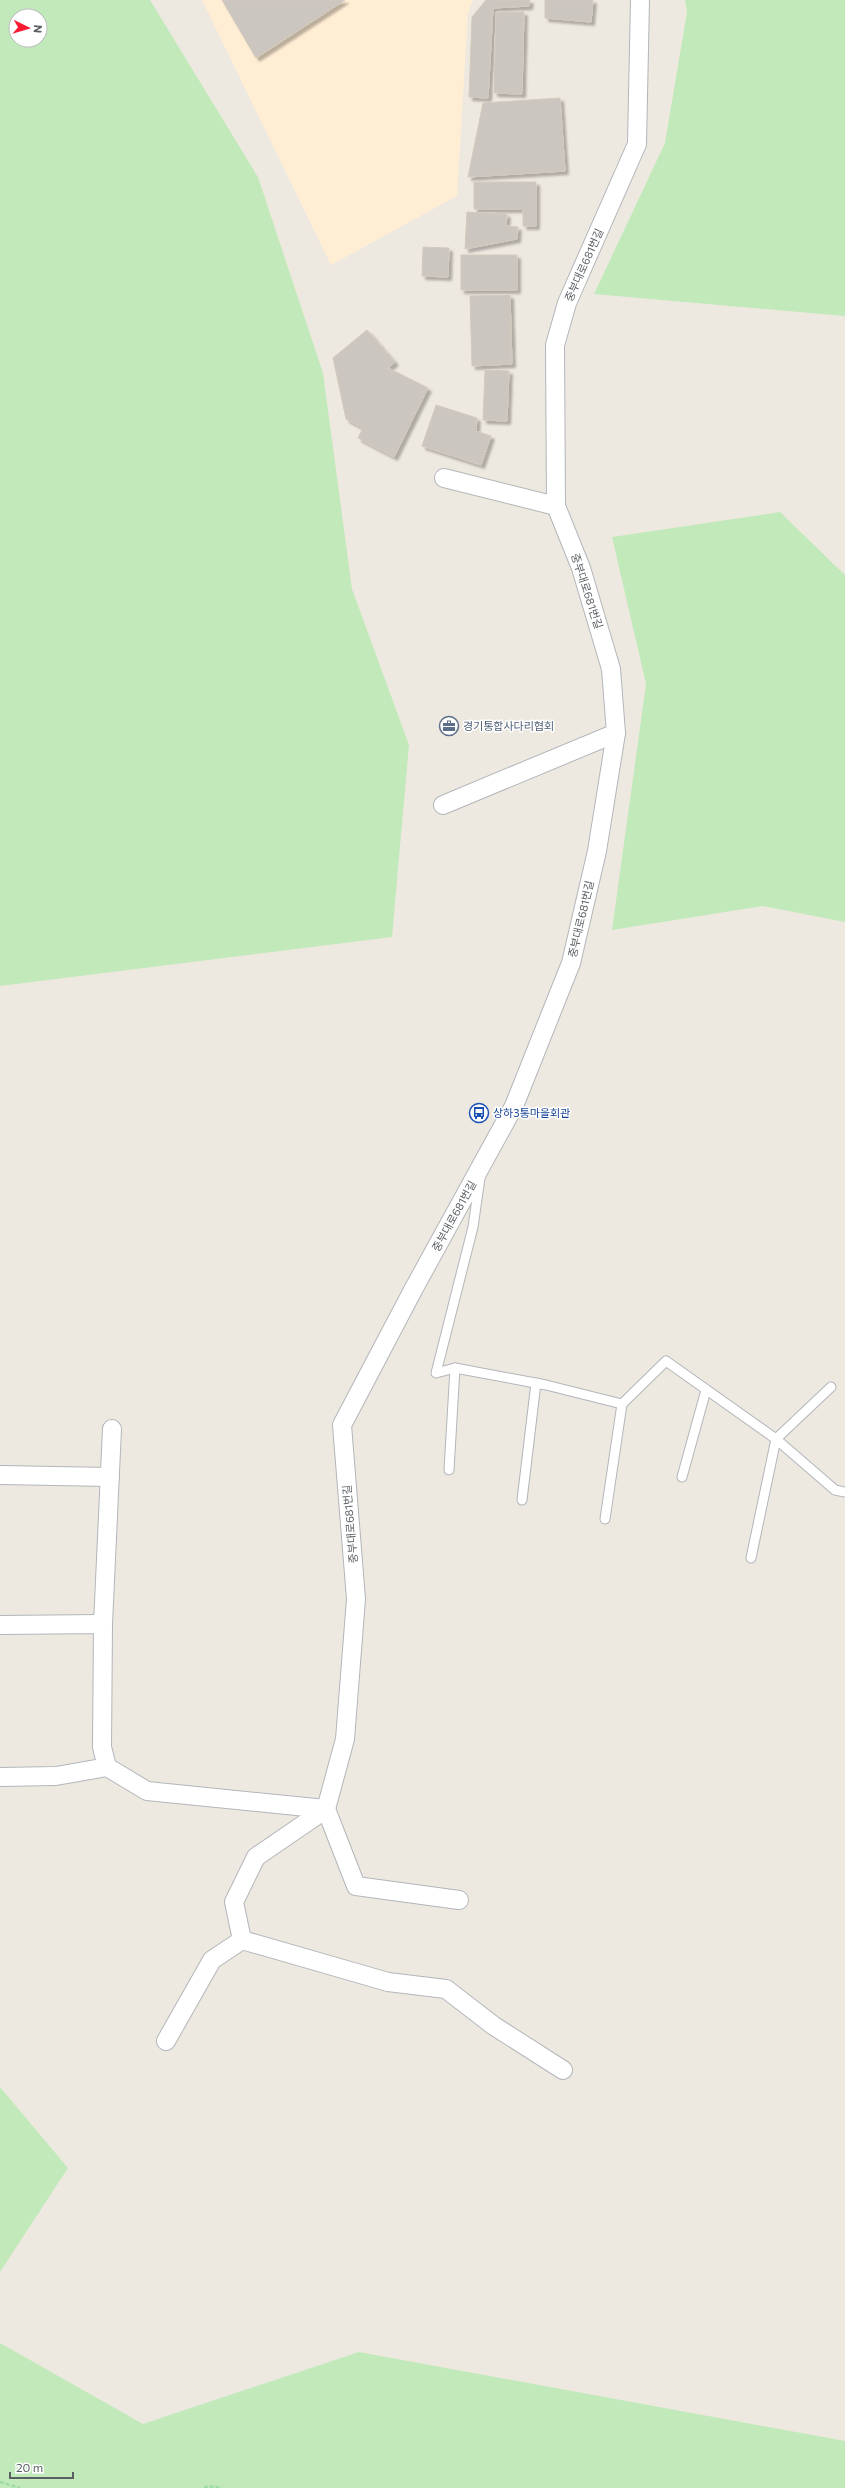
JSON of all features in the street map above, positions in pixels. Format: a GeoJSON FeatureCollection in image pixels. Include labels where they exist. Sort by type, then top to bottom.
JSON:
{"type":"FeatureCollection","features":[{"type":"Feature","properties":{"kind":"street","name":"중부대로681번길"},"geometry":{"type":"LineString","coordinates":[[326,1809],[345,1739],[356,1599],[342,1424],[412,1290],[514,1106],[571,962],[597,851],[616,733],[611,669],[581,568],[556,506],[555,345],[567,303],[637,144],[640,0]]}},
{"type":"Feature","properties":{"kind":"street"},"geometry":{"type":"LineString","coordinates":[[444,478],[556,506]]}},
{"type":"Feature","properties":{"kind":"street"},"geometry":{"type":"LineString","coordinates":[[443,805],[616,733]]}},
{"type":"Feature","properties":{"kind":"street"},"geometry":{"type":"LineString","coordinates":[[107,1767],[102,1747],[104,1624],[112,1429]]}},
{"type":"Feature","properties":{"kind":"street"},"geometry":{"type":"LineString","coordinates":[[0,1475],[110,1477]]}},
{"type":"Feature","properties":{"kind":"street"},"geometry":{"type":"LineString","coordinates":[[0,1625],[104,1624]]}},
{"type":"Feature","properties":{"kind":"street"},"geometry":{"type":"LineString","coordinates":[[0,1777],[56,1776],[107,1767],[147,1791],[326,1809]]}},
{"type":"Feature","properties":{"kind":"street"},"geometry":{"type":"LineString","coordinates":[[326,1809],[356,1886],[459,1900]]}},
{"type":"Feature","properties":{"kind":"street"},"geometry":{"type":"LineString","coordinates":[[242,1940],[234,1902],[256,1857],[326,1809]]}},
{"type":"Feature","properties":{"kind":"street"},"geometry":{"type":"LineString","coordinates":[[166,2041],[212,1960],[242,1940],[388,1982],[446,1989],[494,2026],[563,2070]]}},
{"type":"Feature","properties":{"kind":"lane"},"geometry":{"type":"LineString","coordinates":[[481,1168],[473,1227],[436,1373],[455,1368],[536,1383],[622,1404]]}},
{"type":"Feature","properties":{"kind":"lane"},"geometry":{"type":"LineString","coordinates":[[604,1519],[622,1404],[666,1361],[776,1439],[835,1490],[845,1492]]}},
{"type":"Feature","properties":{"kind":"lane"},"geometry":{"type":"LineString","coordinates":[[449,1470],[455,1368]]}},
{"type":"Feature","properties":{"kind":"lane"},"geometry":{"type":"LineString","coordinates":[[522,1500],[536,1383]]}},
{"type":"Feature","properties":{"kind":"lane"},"geometry":{"type":"LineString","coordinates":[[751,1558],[776,1439],[831,1387]]}},
{"type":"Feature","properties":{"kind":"lane"},"geometry":{"type":"LineString","coordinates":[[682,1477],[706,1390]]}},
{"type":"Feature","properties":{"kind":"path"},"geometry":{"type":"LineString","coordinates":[[0,2482],[20,2488]]}},
{"type":"Feature","properties":{"kind":"path"},"geometry":{"type":"LineString","coordinates":[[204,2488],[208,2486],[222,2488]]}},
{"type":"Feature","properties":{"kind":"shaded area"},"geometry":{"type":"Polygon","coordinates":[[[202,0],[473,0],[468,13],[457,196],[331,265],[202,0]]]}},
{"type":"Feature","properties":{"kind":"green space"},"geometry":{"type":"Polygon","coordinates":[[[0,0],[150,0],[258,177],[323,373],[352,589],[409,745],[392,937],[0,986],[0,0]]]}},
{"type":"Feature","properties":{"kind":"green space"},"geometry":{"type":"Polygon","coordinates":[[[685,0],[845,0],[845,316],[594,294],[665,143],[687,12],[685,0]]]}},
{"type":"Feature","properties":{"kind":"green space"},"geometry":{"type":"Polygon","coordinates":[[[780,512],[845,575],[845,922],[763,906],[612,930],[646,684],[612,537],[780,512]]]}},
{"type":"Feature","properties":{"kind":"green space"},"geometry":{"type":"Polygon","coordinates":[[[0,2087],[68,2168],[0,2272],[0,2087]]]}},
{"type":"Feature","properties":{"kind":"green space"},"geometry":{"type":"Polygon","coordinates":[[[0,2343],[143,2424],[359,2352],[845,2441],[845,2488],[0,2488],[0,2343]]]}},
{"type":"Feature","properties":{"kind":"building"},"geometry":{"type":"Polygon","coordinates":[[[222,0],[345,0],[256,58],[222,0]]]}},
{"type":"Feature","properties":{"kind":"building"},"geometry":{"type":"Polygon","coordinates":[[[486,0],[530,0],[529,6],[493,8],[488,98],[469,97],[472,17],[486,0]]]}},
{"type":"Feature","properties":{"kind":"building"},"geometry":{"type":"Polygon","coordinates":[[[545,0],[593,0],[591,22],[545,18],[545,0]]]}},
{"type":"Feature","properties":{"kind":"building"},"geometry":{"type":"Polygon","coordinates":[[[496,12],[524,12],[522,94],[494,93],[496,12]]]}},
{"type":"Feature","properties":{"kind":"building"},"geometry":{"type":"Polygon","coordinates":[[[560,98],[565,171],[468,177],[483,103],[560,98]]]}},
{"type":"Feature","properties":{"kind":"building"},"geometry":{"type":"Polygon","coordinates":[[[474,182],[536,182],[536,226],[523,226],[523,209],[474,209],[474,182]]]}},
{"type":"Feature","properties":{"kind":"building"},"geometry":{"type":"Polygon","coordinates":[[[467,212],[507,214],[506,226],[518,227],[517,239],[465,249],[467,212]]]}},
{"type":"Feature","properties":{"kind":"building"},"geometry":{"type":"Polygon","coordinates":[[[423,247],[449,248],[448,277],[422,276],[423,247]]]}},
{"type":"Feature","properties":{"kind":"building"},"geometry":{"type":"Polygon","coordinates":[[[461,255],[517,255],[517,290],[461,290],[461,255]]]}},
{"type":"Feature","properties":{"kind":"building"},"geometry":{"type":"Polygon","coordinates":[[[510,295],[512,364],[472,366],[470,296],[510,295]]]}},
{"type":"Feature","properties":{"kind":"building"},"geometry":{"type":"Polygon","coordinates":[[[367,330],[395,362],[388,368],[428,388],[394,457],[358,438],[363,428],[346,419],[333,358],[367,330]]]}},
{"type":"Feature","properties":{"kind":"building"},"geometry":{"type":"Polygon","coordinates":[[[485,370],[509,371],[507,421],[483,420],[485,370]]]}},
{"type":"Feature","properties":{"kind":"building"},"geometry":{"type":"Polygon","coordinates":[[[436,405],[477,418],[476,431],[491,436],[481,465],[422,446],[436,405]]]}},
{"type":"Feature","properties":{"kind":"place","name":"경기통합사다리협회"},"geometry":{"type":"Point","coordinates":[449,726]}},
{"type":"Feature","properties":{"kind":"place","name":"상하3통마을회관"},"geometry":{"type":"Point","coordinates":[479,1113]}}]}
